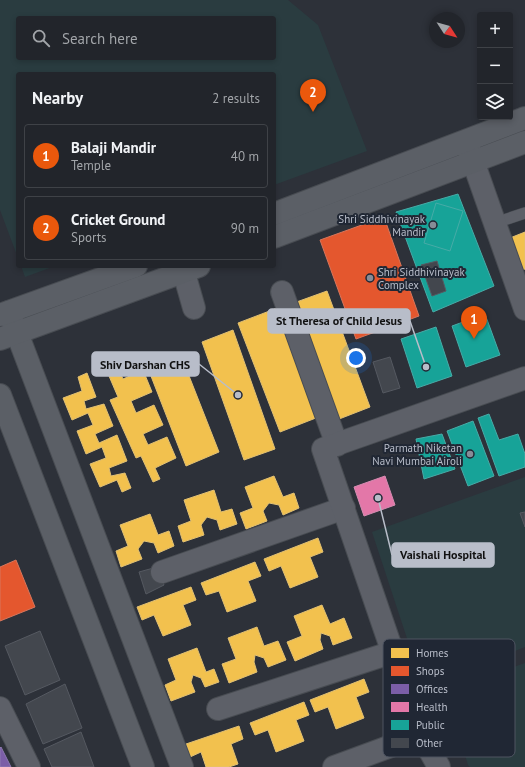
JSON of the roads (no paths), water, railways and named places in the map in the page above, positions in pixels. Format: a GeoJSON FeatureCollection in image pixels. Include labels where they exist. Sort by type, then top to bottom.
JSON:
{"type":"FeatureCollection","features":[{"type":"Feature","properties":{"kind":"street"},"geometry":{"type":"LineString","coordinates":[[276,213],[525,118]]}},
{"type":"Feature","properties":{"kind":"street"},"geometry":{"type":"LineString","coordinates":[[466,141],[525,309]]}},
{"type":"Feature","properties":{"kind":"street"},"geometry":{"type":"LineString","coordinates":[[276,236],[525,142]]}},
{"type":"Feature","properties":{"kind":"street"},"geometry":{"type":"LineString","coordinates":[[131,268],[5,314],[9,336],[182,767]]}},
{"type":"Feature","properties":{"kind":"street"},"geometry":{"type":"LineString","coordinates":[[9,336],[188,268],[194,308]]}},
{"type":"Feature","properties":{"kind":"street"},"geometry":{"type":"LineString","coordinates":[[282,292],[337,444]]}},
{"type":"Feature","properties":{"kind":"street"},"geometry":{"type":"LineString","coordinates":[[389,639],[324,449],[525,378]]}},
{"type":"Feature","properties":{"kind":"street"},"geometry":{"type":"LineString","coordinates":[[0,395],[143,767]]}},
{"type":"Feature","properties":{"kind":"street"},"geometry":{"type":"LineString","coordinates":[[162,572],[344,508]]}},
{"type":"Feature","properties":{"kind":"street"},"geometry":{"type":"LineString","coordinates":[[218,709],[383,655]]}},
{"type":"Feature","properties":{"kind":"street"},"geometry":{"type":"LineString","coordinates":[[0,708],[29,767]]}},
{"type":"Feature","properties":{"kind":"street"},"geometry":{"type":"LineString","coordinates":[[334,767],[383,748]]}},
{"type":"Feature","properties":{"kind":"street"},"geometry":{"type":"LineString","coordinates":[[434,757],[439,767]]}},
{"type":"Feature","properties":{"kind":"lane"},"geometry":{"type":"LineString","coordinates":[[495,223],[525,213]]}},
{"type":"Feature","properties":{"kind":"place","name":"Cricket Ground"},"geometry":{"type":"Point","coordinates":[313,112]}},
{"type":"Feature","properties":{"kind":"place","name":"Shri Siddhivinayak Mandir"},"geometry":{"type":"Point","coordinates":[433,225]}},
{"type":"Feature","properties":{"kind":"place","name":"Shri Siddhivinayak Complex"},"geometry":{"type":"Point","coordinates":[370,278]}},
{"type":"Feature","properties":{"kind":"place","name":"Balaji Mandir"},"geometry":{"type":"Point","coordinates":[474,339]}},
{"type":"Feature","properties":{"kind":"place","name":"St Theresa of Child Jesus"},"geometry":{"type":"Point","coordinates":[426,367]}},
{"type":"Feature","properties":{"kind":"place","name":"Shiv Darshan CHS"},"geometry":{"type":"Point","coordinates":[238,395]}},
{"type":"Feature","properties":{"kind":"place","name":"Parmath Niketan Navi Mumbai Airoli"},"geometry":{"type":"Point","coordinates":[470,454]}},
{"type":"Feature","properties":{"kind":"place","name":"Vaishali Hospital"},"geometry":{"type":"Point","coordinates":[378,498]}}]}
